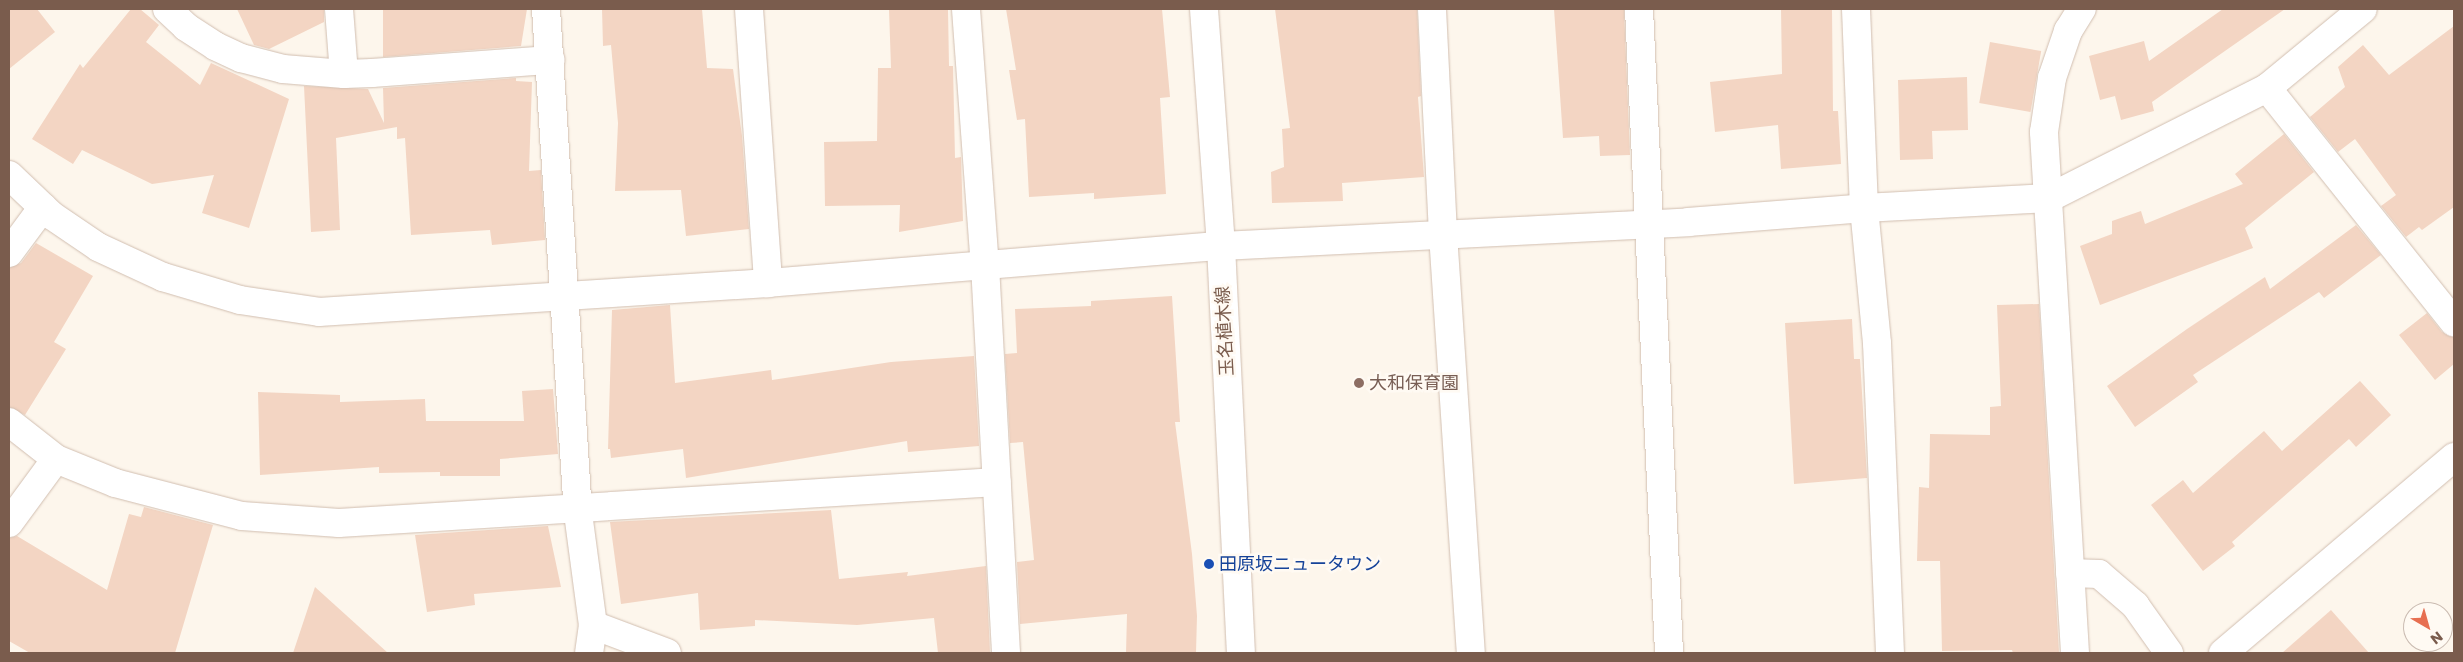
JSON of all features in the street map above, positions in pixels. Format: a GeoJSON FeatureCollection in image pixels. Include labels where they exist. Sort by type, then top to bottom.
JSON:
{"type":"FeatureCollection","features":[{"type":"Feature","properties":{"kind":"street"},"geometry":{"type":"LineString","coordinates":[[167,9],[198,36],[242,58],[283,69],[344,74],[551,60]]}},
{"type":"Feature","properties":{"kind":"street"},"geometry":{"type":"LineString","coordinates":[[340,9],[344,74]]}},
{"type":"Feature","properties":{"kind":"street"},"geometry":{"type":"LineString","coordinates":[[546,9],[551,60],[563,296],[578,508],[593,625],[589,653]]}},
{"type":"Feature","properties":{"kind":"street"},"geometry":{"type":"LineString","coordinates":[[749,9],[768,283]]}},
{"type":"Feature","properties":{"kind":"street"},"geometry":{"type":"LineString","coordinates":[[966,9],[985,265],[1006,653]]}},
{"type":"Feature","properties":{"kind":"street","name":"玉名植木線"},"geometry":{"type":"LineString","coordinates":[[1204,9],[1221,246],[1241,653]]}},
{"type":"Feature","properties":{"kind":"street"},"geometry":{"type":"LineString","coordinates":[[1432,9],[1443,234],[1471,653]]}},
{"type":"Feature","properties":{"kind":"street"},"geometry":{"type":"LineString","coordinates":[[1639,9],[1651,223],[1669,653]]}},
{"type":"Feature","properties":{"kind":"street"},"geometry":{"type":"LineString","coordinates":[[1856,9],[1864,208],[1877,343],[1890,653]]}},
{"type":"Feature","properties":{"kind":"street"},"geometry":{"type":"LineString","coordinates":[[2076,653],[2052,297],[2049,198],[2044,132],[2052,78],[2068,30],[2082,9]]}},
{"type":"Feature","properties":{"kind":"street"},"geometry":{"type":"LineString","coordinates":[[9,175],[43,208],[98,247],[163,277],[240,300],[320,312],[768,283],[1221,246],[1651,223],[1864,208],[2049,198],[2266,88],[2363,9]]}},
{"type":"Feature","properties":{"kind":"street"},"geometry":{"type":"LineString","coordinates":[[2266,88],[2454,322]]}},
{"type":"Feature","properties":{"kind":"street"},"geometry":{"type":"LineString","coordinates":[[9,253],[43,208]]}},
{"type":"Feature","properties":{"kind":"street"},"geometry":{"type":"LineString","coordinates":[[9,422],[56,459],[115,482],[242,516],[339,522],[997,482]]}},
{"type":"Feature","properties":{"kind":"street"},"geometry":{"type":"LineString","coordinates":[[2222,653],[2454,457]]}},
{"type":"Feature","properties":{"kind":"street"},"geometry":{"type":"LineString","coordinates":[[9,523],[56,459]]}},
{"type":"Feature","properties":{"kind":"street"},"geometry":{"type":"LineString","coordinates":[[2070,573],[2099,574],[2135,605],[2169,653]]}},
{"type":"Feature","properties":{"kind":"street"},"geometry":{"type":"LineString","coordinates":[[593,625],[668,653]]}},
{"type":"Feature","properties":{"kind":"building"},"geometry":{"type":"Polygon","coordinates":[[[9,9],[37,9],[55,32],[9,69],[9,9]]]}},
{"type":"Feature","properties":{"kind":"building"},"geometry":{"type":"Polygon","coordinates":[[[131,9],[140,9],[159,25],[146,42],[200,85],[211,63],[289,99],[249,228],[202,213],[214,175],[152,184],[82,150],[73,164],[32,139],[80,64],[83,68],[131,9]]]}},
{"type":"Feature","properties":{"kind":"building"},"geometry":{"type":"Polygon","coordinates":[[[237,9],[324,9],[324,22],[269,49],[254,45],[237,9]]]}},
{"type":"Feature","properties":{"kind":"building"},"geometry":{"type":"Polygon","coordinates":[[[383,9],[527,9],[521,46],[383,57],[383,9]]]}},
{"type":"Feature","properties":{"kind":"building"},"geometry":{"type":"Polygon","coordinates":[[[602,9],[702,9],[707,68],[733,69],[742,136],[749,229],[686,236],[681,190],[615,191],[618,123],[611,45],[603,46],[602,9]]]}},
{"type":"Feature","properties":{"kind":"building"},"geometry":{"type":"Polygon","coordinates":[[[889,9],[948,9],[949,66],[953,66],[955,158],[961,157],[963,221],[899,232],[900,205],[825,206],[824,142],[877,141],[878,68],[891,68],[889,9]]]}},
{"type":"Feature","properties":{"kind":"building"},"geometry":{"type":"Polygon","coordinates":[[[1006,9],[1162,9],[1170,97],[1160,98],[1166,194],[1094,199],[1094,193],[1029,197],[1025,119],[1017,120],[1009,70],[1016,70],[1006,9]]]}},
{"type":"Feature","properties":{"kind":"building"},"geometry":{"type":"Polygon","coordinates":[[[1275,9],[1417,9],[1421,96],[1418,97],[1424,177],[1342,183],[1343,201],[1272,203],[1271,172],[1284,167],[1282,129],[1290,128],[1275,9]]]}},
{"type":"Feature","properties":{"kind":"building"},"geometry":{"type":"Polygon","coordinates":[[[1554,9],[1624,9],[1630,155],[1600,156],[1599,136],[1563,138],[1554,9]]]}},
{"type":"Feature","properties":{"kind":"building"},"geometry":{"type":"Polygon","coordinates":[[[1781,9],[1832,9],[1833,111],[1838,111],[1841,164],[1781,169],[1778,125],[1715,132],[1710,82],[1782,74],[1781,9]]]}},
{"type":"Feature","properties":{"kind":"building"},"geometry":{"type":"Polygon","coordinates":[[[2223,9],[2285,9],[2152,102],[2154,111],[2121,120],[2115,96],[2100,100],[2089,56],[2144,41],[2149,61],[2223,9]]]}},
{"type":"Feature","properties":{"kind":"building"},"geometry":{"type":"Polygon","coordinates":[[[2454,26],[2454,207],[2422,230],[2419,227],[2406,237],[2381,206],[2396,195],[2355,139],[2338,152],[2310,117],[2345,87],[2338,67],[2363,45],[2389,75],[2454,26]]]}},
{"type":"Feature","properties":{"kind":"building"},"geometry":{"type":"Polygon","coordinates":[[[1990,42],[2041,51],[2030,112],[1979,103],[1990,42]]]}},
{"type":"Feature","properties":{"kind":"building"},"geometry":{"type":"Polygon","coordinates":[[[1967,77],[1968,130],[1932,131],[1933,159],[1900,160],[1898,80],[1967,77]]]}},
{"type":"Feature","properties":{"kind":"building"},"geometry":{"type":"Polygon","coordinates":[[[516,78],[516,81],[532,82],[529,171],[541,170],[545,240],[492,245],[490,230],[411,235],[405,138],[397,139],[397,127],[336,138],[340,230],[311,232],[304,86],[368,89],[384,123],[383,88],[516,78]]]}},
{"type":"Feature","properties":{"kind":"building"},"geometry":{"type":"Polygon","coordinates":[[[2284,134],[2314,172],[2245,228],[2253,248],[2100,305],[2080,246],[2112,234],[2112,221],[2141,211],[2145,224],[2243,184],[2235,174],[2284,134]]]}},
{"type":"Feature","properties":{"kind":"building"},"geometry":{"type":"Polygon","coordinates":[[[2356,225],[2381,255],[2324,298],[2319,292],[2193,375],[2198,382],[2135,427],[2107,386],[2265,277],[2270,289],[2356,225]]]}},
{"type":"Feature","properties":{"kind":"building"},"geometry":{"type":"Polygon","coordinates":[[[36,243],[93,276],[54,342],[66,349],[25,415],[9,407],[9,268],[21,263],[36,243]]]}},
{"type":"Feature","properties":{"kind":"building"},"geometry":{"type":"Polygon","coordinates":[[[1172,296],[1180,422],[1175,422],[1192,554],[1197,616],[1196,653],[1126,653],[1127,614],[1020,624],[1017,562],[1034,560],[1023,442],[1010,443],[1005,354],[1017,353],[1015,309],[1091,306],[1091,301],[1172,296]]]}},
{"type":"Feature","properties":{"kind":"building"},"geometry":{"type":"Polygon","coordinates":[[[2039,304],[2059,653],[2013,653],[2012,650],[1942,651],[1940,561],[1917,561],[1919,487],[1929,488],[1930,434],[1990,435],[1990,407],[2001,406],[1997,305],[2039,304]]]}},
{"type":"Feature","properties":{"kind":"building"},"geometry":{"type":"Polygon","coordinates":[[[670,305],[675,383],[771,370],[772,380],[891,362],[974,356],[979,446],[908,452],[907,441],[686,478],[683,449],[611,458],[610,449],[608,449],[612,310],[670,305]]]}},
{"type":"Feature","properties":{"kind":"building"},"geometry":{"type":"Polygon","coordinates":[[[2427,313],[2442,332],[2454,337],[2454,364],[2435,380],[2399,335],[2427,313]]]}},
{"type":"Feature","properties":{"kind":"building"},"geometry":{"type":"Polygon","coordinates":[[[1852,319],[1854,359],[1860,359],[1867,478],[1794,484],[1785,323],[1852,319]]]}},
{"type":"Feature","properties":{"kind":"building"},"geometry":{"type":"Polygon","coordinates":[[[2360,381],[2391,415],[2356,447],[2349,439],[2232,542],[2235,546],[2203,571],[2151,505],[2183,480],[2193,493],[2264,431],[2282,451],[2360,381]]]}},
{"type":"Feature","properties":{"kind":"building"},"geometry":{"type":"Polygon","coordinates":[[[553,389],[558,454],[500,459],[500,476],[440,476],[440,472],[379,473],[379,467],[260,475],[258,392],[340,395],[340,402],[425,399],[426,421],[524,421],[522,391],[553,389]]]}},
{"type":"Feature","properties":{"kind":"building"},"geometry":{"type":"Polygon","coordinates":[[[144,507],[213,525],[175,653],[30,653],[9,641],[9,538],[17,536],[107,590],[129,514],[141,517],[144,507]]]}},
{"type":"Feature","properties":{"kind":"building"},"geometry":{"type":"Polygon","coordinates":[[[831,510],[839,579],[908,572],[907,576],[986,566],[990,653],[938,653],[934,618],[857,625],[755,620],[755,626],[700,630],[698,593],[621,604],[610,522],[831,510]]]}},
{"type":"Feature","properties":{"kind":"building"},"geometry":{"type":"Polygon","coordinates":[[[548,526],[561,587],[474,594],[475,605],[427,612],[415,535],[548,526]]]}},
{"type":"Feature","properties":{"kind":"building"},"geometry":{"type":"Polygon","coordinates":[[[315,587],[388,653],[293,653],[315,587]]]}},
{"type":"Feature","properties":{"kind":"building"},"geometry":{"type":"Polygon","coordinates":[[[2331,610],[2369,653],[2282,653],[2331,610]]]}},
{"type":"Feature","properties":{"kind":"place","name":"大和保育園"},"geometry":{"type":"Point","coordinates":[1359,383]}},
{"type":"Feature","properties":{"kind":"place","name":"田原坂ニュータウン"},"geometry":{"type":"Point","coordinates":[1209,564]}}]}
